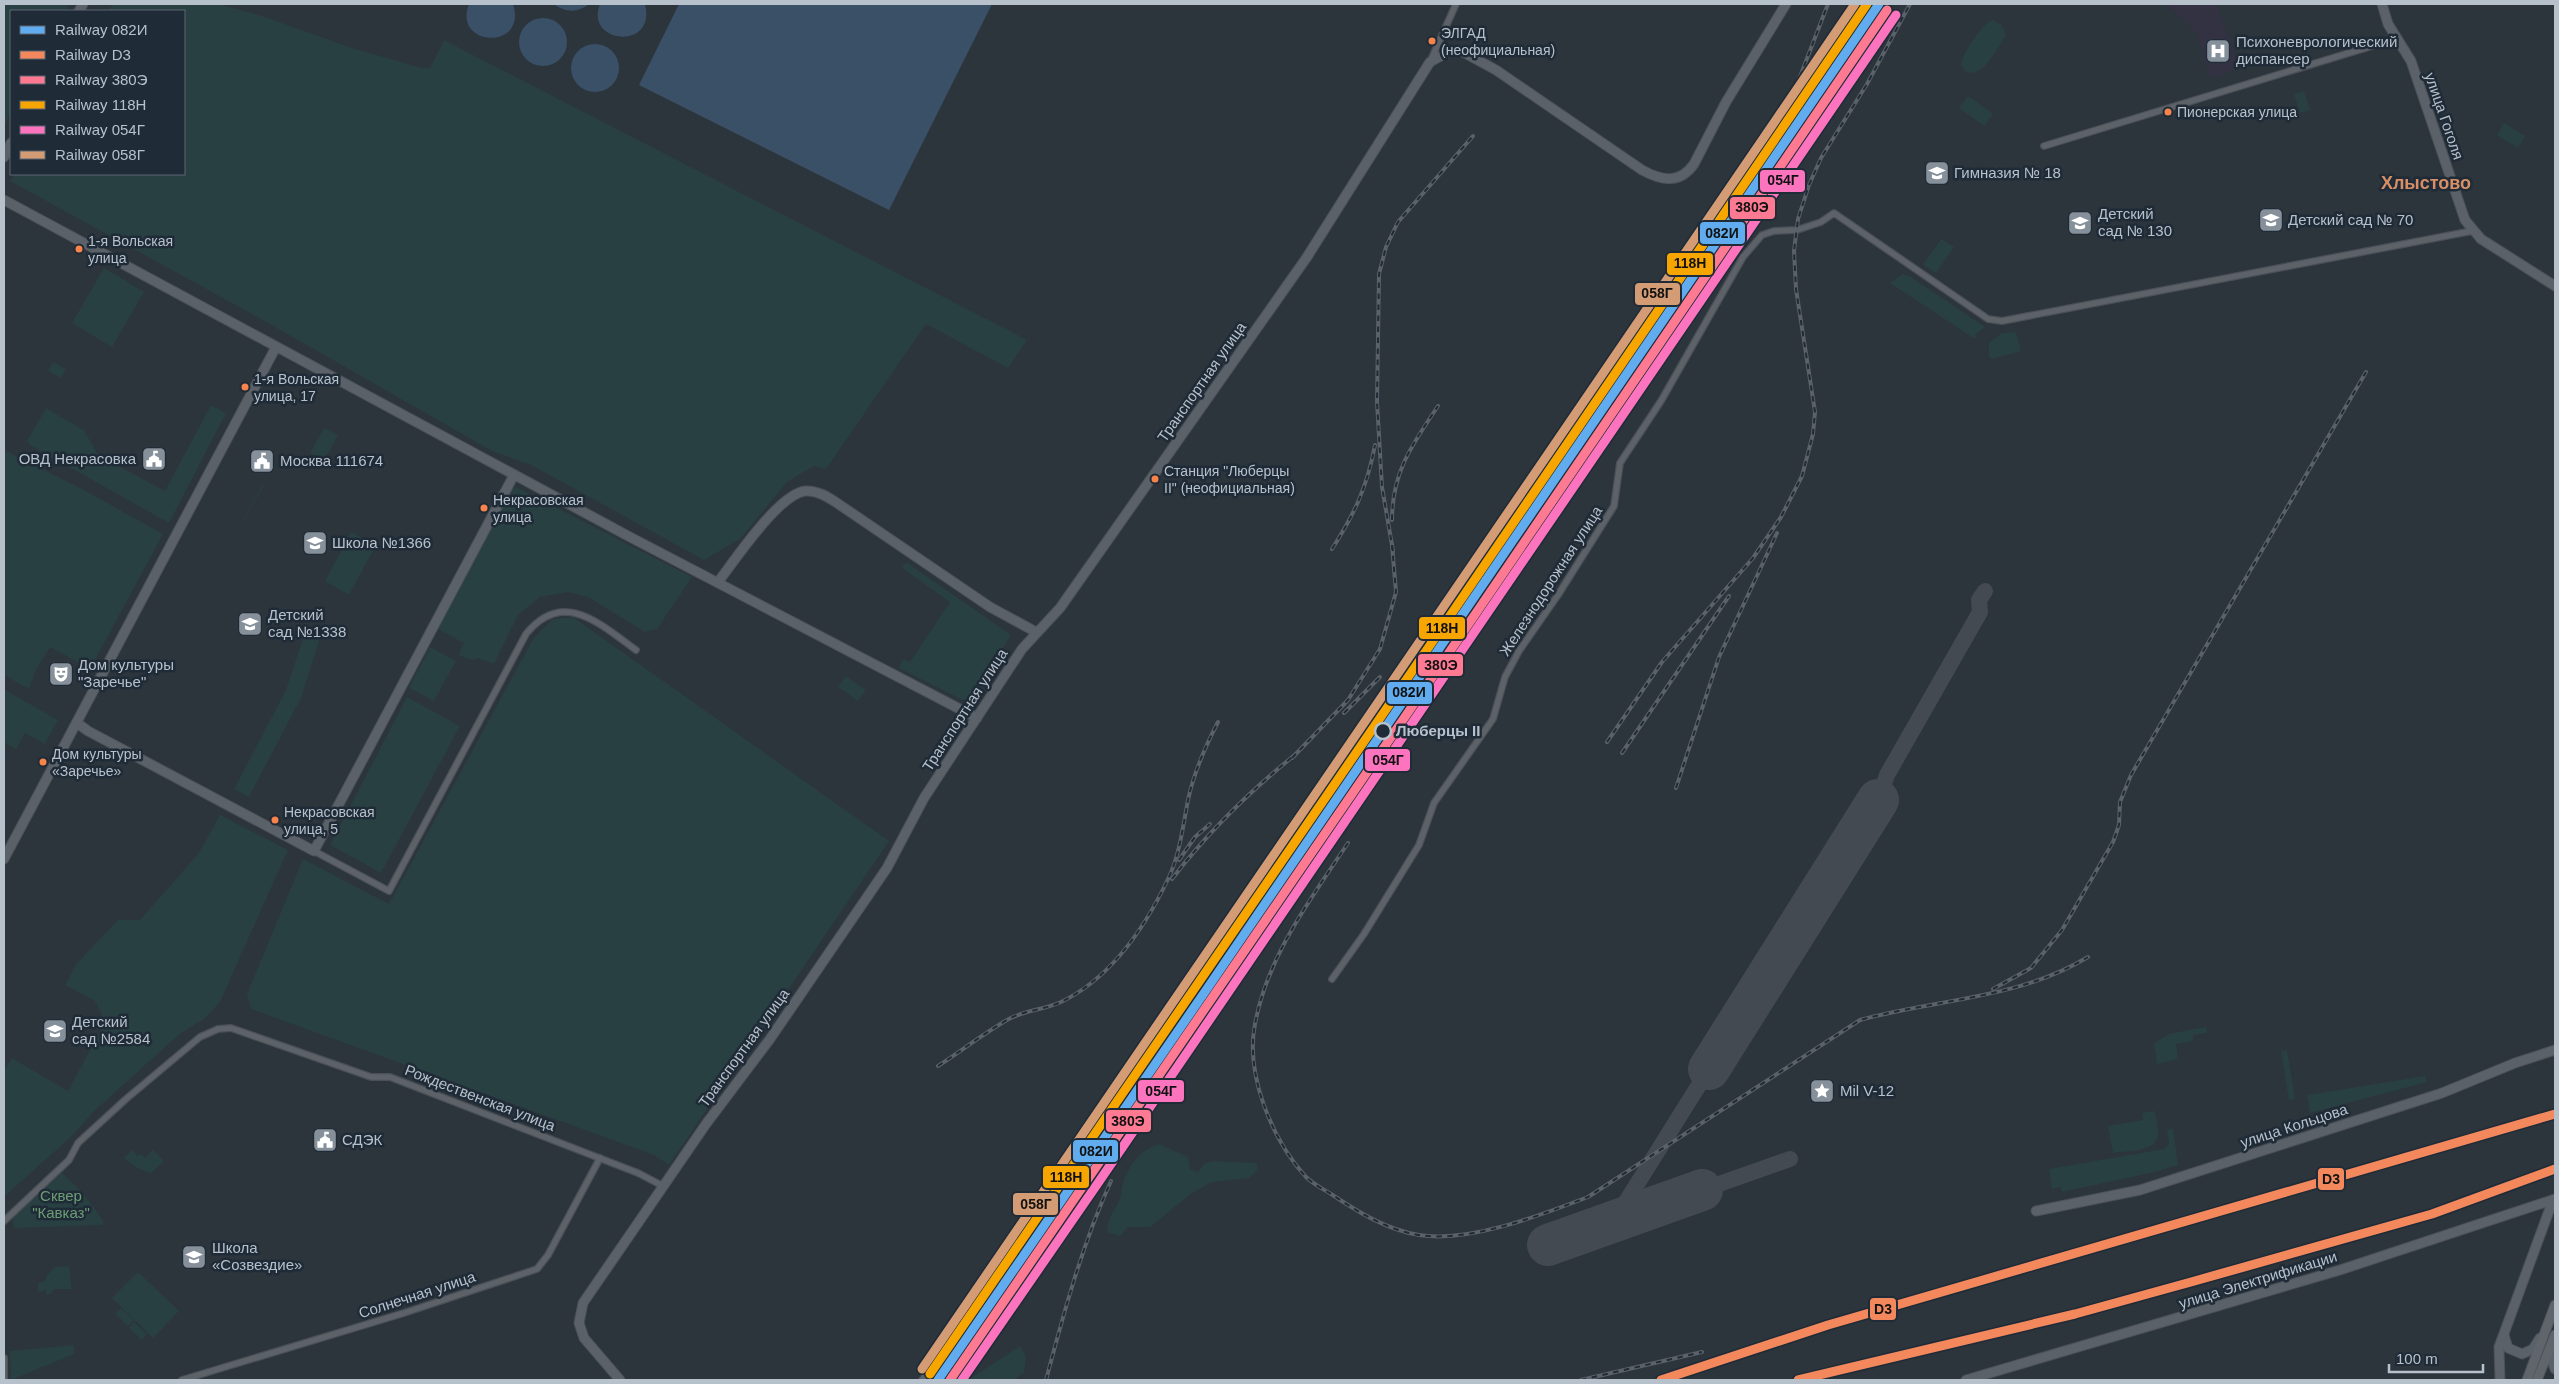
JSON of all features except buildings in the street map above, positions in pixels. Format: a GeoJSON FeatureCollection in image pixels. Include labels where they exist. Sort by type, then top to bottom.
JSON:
{"type":"FeatureCollection","features":[{"type":"Feature","properties":{"kind":"main road"},"geometry":{"type":"LineString","coordinates":[[2527,1380],[2555,1305]]}},
{"type":"Feature","properties":{"kind":"main road"},"geometry":{"type":"LineString","coordinates":[[2537,1380],[2555,1336]]}},
{"type":"Feature","properties":{"kind":"street"},"geometry":{"type":"LineString","coordinates":[[1430,62],[1456,4]]}},
{"type":"Feature","properties":{"kind":"street"},"geometry":{"type":"LineString","coordinates":[[1430,62],[1450,51],[1461,51],[1496,70],[1642,170],[1663,180],[1670,180],[1688,172],[1694,164],[1726,102],[1786,4]]}},
{"type":"Feature","properties":{"kind":"street","name":"улица Гоголя"},"geometry":{"type":"LineString","coordinates":[[2382,4],[2386,20],[2395,39],[2411,61],[2460,208],[2472,230],[2481,240],[2555,286]]}},
{"type":"Feature","properties":{"kind":"street"},"geometry":{"type":"LineString","coordinates":[[2044,146],[2395,39]]}},
{"type":"Feature","properties":{"kind":"street","name":"Транспортная улица"},"geometry":{"type":"LineString","coordinates":[[620,1380],[584,1338],[579,1322],[583,1303],[706,1124],[770,1039],[887,868],[924,798],[1036,632],[1060,608],[1302,264],[1430,62]]}},
{"type":"Feature","properties":{"kind":"street"},"geometry":{"type":"LineString","coordinates":[[4,158],[10,145]]}},
{"type":"Feature","properties":{"kind":"street"},"geometry":{"type":"LineString","coordinates":[[4,200],[514,475],[977,718]]}},
{"type":"Feature","properties":{"kind":"street","name":"Железнодорожная улица"},"geometry":{"type":"LineString","coordinates":[[1332,979],[1364,934],[1419,845],[1434,803],[1492,719],[1505,677],[1519,651],[1558,595],[1614,506],[1620,463],[1661,401],[1743,257],[1762,235],[1774,231],[1797,230],[1821,222],[1834,213],[1988,319],[1997,321],[2472,230]]}},
{"type":"Feature","properties":{"kind":"street"},"geometry":{"type":"LineString","coordinates":[[4,859],[276,347]]}},
{"type":"Feature","properties":{"kind":"street"},"geometry":{"type":"LineString","coordinates":[[314,851],[514,475]]}},
{"type":"Feature","properties":{"kind":"street"},"geometry":{"type":"LineString","coordinates":[[718,582],[782,503],[793,495],[810,491],[837,503],[990,607],[1036,632]]}},
{"type":"Feature","properties":{"kind":"street"},"geometry":{"type":"LineString","coordinates":[[77,723],[88,731],[389,891],[526,634],[536,622],[550,614],[574,611],[595,621],[636,650]]}},
{"type":"Feature","properties":{"kind":"street","name":"Рождественская улица"},"geometry":{"type":"LineString","coordinates":[[4,1221],[69,1160],[78,1143],[126,1099],[200,1038],[218,1029],[241,1030],[370,1077],[390,1076],[638,1173],[663,1186]]}},
{"type":"Feature","properties":{"kind":"street","name":"улица Кольцова"},"geometry":{"type":"LineString","coordinates":[[2036,1211],[2140,1190],[2442,1093],[2515,1063],[2555,1050]]}},
{"type":"Feature","properties":{"kind":"street","name":"Солнечная улица"},"geometry":{"type":"LineString","coordinates":[[182,1380],[404,1313],[536,1268],[548,1255],[600,1158]]}},
{"type":"Feature","properties":{"kind":"street"},"geometry":{"type":"LineString","coordinates":[[2500,1380],[2500,1347],[2504,1332],[2554,1199]]}},
{"type":"Feature","properties":{"kind":"street","name":"улица Электрификации"},"geometry":{"type":"LineString","coordinates":[[1966,1380],[2340,1270],[2554,1199]]}},
{"type":"Feature","properties":{"kind":"street"},"geometry":{"type":"LineString","coordinates":[[2536,1206],[2545,1221]]}},
{"type":"Feature","properties":{"kind":"street"},"geometry":{"type":"LineString","coordinates":[[922,1380],[961,1331],[982,1297]]}},
{"type":"Feature","properties":{"kind":"street"},"geometry":{"type":"LineString","coordinates":[[2504,1332],[2508,1348],[2522,1354],[2533,1349],[2548,1325]]}},
{"type":"Feature","properties":{"kind":"street"},"geometry":{"type":"LineString","coordinates":[[2555,1336],[2551,1352],[2555,1370]]}},
{"type":"Feature","properties":{"kind":"street"},"geometry":{"type":"LineString","coordinates":[[4,1358],[4,1380]]}},
{"type":"Feature","properties":{"kind":"shaded area"},"geometry":{"type":"Polygon","coordinates":[[[469,4],[513,4],[515,19],[510,30],[501,36],[490,38],[479,35],[471,29],[467,18],[469,4]]]}},
{"type":"Feature","properties":{"kind":"shaded area"},"geometry":{"type":"Polygon","coordinates":[[[554,4],[589,4],[571,11],[554,4]]]}},
{"type":"Feature","properties":{"kind":"shaded area"},"geometry":{"type":"Polygon","coordinates":[[[600,4],[645,4],[646,19],[641,29],[632,35],[621,37],[610,34],[602,27],[598,17],[600,4]]]}},
{"type":"Feature","properties":{"kind":"shaded area"},"geometry":{"type":"Polygon","coordinates":[[[679,4],[992,4],[889,210],[639,85],[679,4]]]}},
{"type":"Feature","properties":{"kind":"shaded area","name":"Психоневрологический диспансер"},"geometry":{"type":"Polygon","coordinates":[[[2165,4],[2216,4],[2241,68],[2210,78],[2197,33],[2165,4]]]}},
{"type":"Feature","properties":{"kind":"shaded area"},"geometry":{"type":"Polygon","coordinates":[[[538,18],[548,18],[560,25],[567,37],[567,47],[560,59],[548,66],[538,66],[530,62],[523,55],[519,47],[519,37],[523,29],[530,22],[538,18]]]}},
{"type":"Feature","properties":{"kind":"shaded area"},"geometry":{"type":"Polygon","coordinates":[[[590,44],[600,44],[612,51],[619,63],[619,73],[612,85],[600,92],[590,92],[582,88],[575,81],[571,73],[571,63],[575,55],[582,48],[590,44]]]}},
{"type":"Feature","properties":{"kind":"green space"},"geometry":{"type":"Polygon","coordinates":[[[4,4],[70,4],[67,10],[10,10],[10,114],[4,126],[4,4]]]}},
{"type":"Feature","properties":{"kind":"green space"},"geometry":{"type":"Polygon","coordinates":[[[113,4],[218,4],[262,16],[352,48],[422,68],[430,68],[444,40],[1027,340],[1008,368],[926,324],[826,469],[814,466],[787,482],[740,539],[704,560],[531,465],[492,451],[270,324],[10,181],[14,175],[185,175],[185,10],[109,10],[113,4]]]}},
{"type":"Feature","properties":{"kind":"green space"},"geometry":{"type":"Polygon","coordinates":[[[1992,20],[2002,25],[2006,35],[1989,61],[1979,71],[1973,73],[1966,72],[1961,65],[1965,54],[1978,33],[1992,20]]]}},
{"type":"Feature","properties":{"kind":"green space"},"geometry":{"type":"Polygon","coordinates":[[[2304,91],[2310,110],[2300,113],[2294,94],[2304,91]]]}},
{"type":"Feature","properties":{"kind":"green space"},"geometry":{"type":"Polygon","coordinates":[[[1968,96],[1993,114],[1984,126],[1959,108],[1968,96]]]}},
{"type":"Feature","properties":{"kind":"green space"},"geometry":{"type":"Polygon","coordinates":[[[2504,123],[2525,136],[2518,148],[2497,135],[2504,123]]]}},
{"type":"Feature","properties":{"kind":"green space"},"geometry":{"type":"Polygon","coordinates":[[[1941,239],[1954,247],[1936,273],[1923,265],[1941,239]]]}},
{"type":"Feature","properties":{"kind":"green space"},"geometry":{"type":"Polygon","coordinates":[[[104,268],[144,292],[112,347],[72,323],[104,268]]]}},
{"type":"Feature","properties":{"kind":"green space"},"geometry":{"type":"Polygon","coordinates":[[[1903,274],[1911,277],[1985,327],[1976,334],[1975,339],[1890,283],[1903,274]]]}},
{"type":"Feature","properties":{"kind":"green space"},"geometry":{"type":"Polygon","coordinates":[[[2016,332],[2021,351],[1992,359],[1989,356],[1989,343],[2002,333],[2016,332]]]}},
{"type":"Feature","properties":{"kind":"green space"},"geometry":{"type":"Polygon","coordinates":[[[53,362],[66,369],[61,378],[48,371],[53,362]]]}},
{"type":"Feature","properties":{"kind":"green space"},"geometry":{"type":"Polygon","coordinates":[[[211,405],[226,413],[169,523],[30,445],[27,441],[46,408],[84,430],[98,455],[165,491],[211,405]]]}},
{"type":"Feature","properties":{"kind":"green space"},"geometry":{"type":"Polygon","coordinates":[[[324,428],[338,435],[324,461],[310,453],[324,428]]]}},
{"type":"Feature","properties":{"kind":"green space"},"geometry":{"type":"Polygon","coordinates":[[[4,450],[84,490],[163,534],[90,669],[50,647],[36,670],[29,689],[4,675],[4,450]]]}},
{"type":"Feature","properties":{"kind":"green space"},"geometry":{"type":"Polygon","coordinates":[[[263,484],[264,485],[230,545],[263,484]]]}},
{"type":"Feature","properties":{"kind":"green space"},"geometry":{"type":"Polygon","coordinates":[[[516,487],[692,577],[657,629],[645,632],[588,597],[568,592],[540,597],[518,615],[494,664],[477,658],[473,660],[458,655],[464,643],[438,629],[509,492],[516,487]]]}},
{"type":"Feature","properties":{"kind":"green space"},"geometry":{"type":"Polygon","coordinates":[[[351,532],[376,545],[349,595],[325,581],[351,532]]]}},
{"type":"Feature","properties":{"kind":"green space"},"geometry":{"type":"Polygon","coordinates":[[[906,562],[1011,635],[969,703],[899,668],[903,659],[910,662],[950,602],[902,568],[906,562]]]}},
{"type":"Feature","properties":{"kind":"green space"},"geometry":{"type":"Polygon","coordinates":[[[573,617],[889,841],[669,1165],[654,1155],[251,1009],[247,994],[303,859],[389,904],[533,639],[553,619],[573,617]]]}},
{"type":"Feature","properties":{"kind":"green space"},"geometry":{"type":"Polygon","coordinates":[[[306,630],[320,638],[301,698],[249,797],[234,789],[286,690],[306,630]]]}},
{"type":"Feature","properties":{"kind":"green space"},"geometry":{"type":"Polygon","coordinates":[[[430,647],[456,661],[434,701],[409,688],[430,647]]]}},
{"type":"Feature","properties":{"kind":"green space"},"geometry":{"type":"Polygon","coordinates":[[[846,676],[866,690],[858,701],[838,687],[846,676]]]}},
{"type":"Feature","properties":{"kind":"green space"},"geometry":{"type":"Polygon","coordinates":[[[5,690],[58,720],[45,744],[25,733],[16,749],[4,742],[5,690]]]}},
{"type":"Feature","properties":{"kind":"green space"},"geometry":{"type":"Polygon","coordinates":[[[407,697],[460,726],[381,873],[330,845],[407,697]]]}},
{"type":"Feature","properties":{"kind":"green space"},"geometry":{"type":"Polygon","coordinates":[[[220,815],[288,850],[220,1002],[204,1019],[181,1033],[93,1112],[73,1135],[4,1197],[4,1071],[12,1058],[68,1091],[105,1022],[95,1001],[65,985],[77,963],[118,920],[140,920],[198,854],[220,815]]]}},
{"type":"Feature","properties":{"kind":"green space"},"geometry":{"type":"Polygon","coordinates":[[[2206,1027],[2207,1033],[2193,1035],[2193,1041],[2176,1044],[2178,1059],[2157,1064],[2154,1044],[2168,1034],[2206,1027]]]}},
{"type":"Feature","properties":{"kind":"green space"},"geometry":{"type":"Polygon","coordinates":[[[2287,1050],[2295,1099],[2289,1100],[2281,1051],[2287,1050]]]}},
{"type":"Feature","properties":{"kind":"green space"},"geometry":{"type":"Polygon","coordinates":[[[2425,1076],[2427,1082],[2310,1113],[2307,1095],[2425,1076]]]}},
{"type":"Feature","properties":{"kind":"green space"},"geometry":{"type":"Polygon","coordinates":[[[2155,1111],[2158,1133],[2154,1143],[2144,1149],[2113,1153],[2108,1126],[2143,1120],[2142,1113],[2155,1111]]]}},
{"type":"Feature","properties":{"kind":"green space"},"geometry":{"type":"Polygon","coordinates":[[[2173,1129],[2178,1165],[2155,1172],[2062,1192],[2061,1187],[2052,1189],[2049,1169],[2164,1149],[2169,1144],[2167,1130],[2173,1129]]]}},
{"type":"Feature","properties":{"kind":"green space"},"geometry":{"type":"Polygon","coordinates":[[[1159,1144],[1188,1157],[1190,1169],[1198,1172],[1204,1164],[1212,1161],[1257,1163],[1257,1170],[1249,1178],[1212,1182],[1192,1193],[1150,1227],[1128,1227],[1120,1236],[1107,1232],[1112,1214],[1120,1199],[1122,1185],[1128,1170],[1141,1154],[1159,1144]]]}},
{"type":"Feature","properties":{"kind":"green space"},"geometry":{"type":"Polygon","coordinates":[[[132,1150],[137,1156],[141,1154],[145,1158],[153,1150],[164,1161],[151,1173],[147,1172],[124,1158],[132,1150]]]}},
{"type":"Feature","properties":{"kind":"green space","name":"Сквер \"Кавказ\""},"geometry":{"type":"Polygon","coordinates":[[[62,1173],[83,1193],[104,1222],[102,1225],[14,1228],[13,1217],[62,1173]]]}},
{"type":"Feature","properties":{"kind":"green space"},"geometry":{"type":"Polygon","coordinates":[[[69,1266],[72,1289],[54,1289],[50,1294],[46,1294],[46,1290],[38,1292],[38,1283],[46,1281],[46,1276],[55,1267],[69,1266]]]}},
{"type":"Feature","properties":{"kind":"green space"},"geometry":{"type":"Polygon","coordinates":[[[138,1272],[179,1311],[153,1338],[112,1298],[138,1272]]]}},
{"type":"Feature","properties":{"kind":"green space"},"geometry":{"type":"Polygon","coordinates":[[[121,1308],[134,1320],[128,1326],[115,1314],[121,1308]]]}},
{"type":"Feature","properties":{"kind":"green space"},"geometry":{"type":"Polygon","coordinates":[[[134,1322],[147,1334],[142,1340],[129,1328],[134,1322]]]}},
{"type":"Feature","properties":{"kind":"green space"},"geometry":{"type":"Polygon","coordinates":[[[74,1345],[74,1354],[11,1380],[10,1351],[74,1345]]]}},
{"type":"Feature","properties":{"kind":"green space"},"geometry":{"type":"Polygon","coordinates":[[[1020,1346],[1026,1357],[1024,1373],[1013,1380],[968,1380],[1020,1346]]]}},
{"type":"Feature","properties":{"kind":"taxiway"},"geometry":{"type":"LineString","coordinates":[[1878,800],[1887,775],[1980,612],[1979,600],[1985,591]]}},
{"type":"Feature","properties":{"kind":"taxiway"},"geometry":{"type":"LineString","coordinates":[[1614,1221],[1709,1069]]}},
{"type":"Feature","properties":{"kind":"taxiway"},"geometry":{"type":"LineString","coordinates":[[1702,1190],[1790,1159]]}},
{"type":"Feature","properties":{"kind":"runway"},"geometry":{"type":"LineString","coordinates":[[1709,1069],[1878,800]]}},
{"type":"Feature","properties":{"kind":"runway"},"geometry":{"type":"LineString","coordinates":[[1548,1245],[1702,1190]]}},
{"type":"Feature","properties":{"kind":"railway"},"geometry":{"type":"LineString","coordinates":[[1778,127],[1791,100],[1828,4]]}},
{"type":"Feature","properties":{"kind":"railway"},"geometry":{"type":"LineString","coordinates":[[1830,48],[1853,4]]}},
{"type":"Feature","properties":{"kind":"railway"},"geometry":{"type":"LineString","coordinates":[[1607,742],[1662,662],[1753,558],[1781,517],[1802,476],[1813,434],[1815,412],[1796,289],[1794,251],[1798,219],[1809,185],[1821,158],[1867,84],[1910,4]]}},
{"type":"Feature","properties":{"kind":"railway"},"geometry":{"type":"LineString","coordinates":[[1393,551],[1382,487],[1377,402],[1379,274],[1386,247],[1398,222],[1473,136]]}},
{"type":"Feature","properties":{"kind":"railway"},"geometry":{"type":"LineString","coordinates":[[1993,989],[2031,968],[2062,930],[2113,842],[2119,825],[2120,802],[2131,775],[2366,372]]}},
{"type":"Feature","properties":{"kind":"railway"},"geometry":{"type":"LineString","coordinates":[[1392,520],[1396,487],[1405,460],[1438,406]]}},
{"type":"Feature","properties":{"kind":"railway"},"geometry":{"type":"LineString","coordinates":[[1332,549],[1364,487],[1375,445]]}},
{"type":"Feature","properties":{"kind":"railway"},"geometry":{"type":"LineString","coordinates":[[1676,788],[1719,657],[1777,533]]}},
{"type":"Feature","properties":{"kind":"railway"},"geometry":{"type":"LineString","coordinates":[[1292,758],[1348,700],[1380,649],[1396,592],[1392,545]]}},
{"type":"Feature","properties":{"kind":"railway"},"geometry":{"type":"LineString","coordinates":[[1622,753],[1729,596]]}},
{"type":"Feature","properties":{"kind":"railway"},"geometry":{"type":"LineString","coordinates":[[1344,713],[1380,677]]}},
{"type":"Feature","properties":{"kind":"railway"},"geometry":{"type":"LineString","coordinates":[[938,1066],[1007,1020],[1020,1014],[1054,1005],[1079,992],[1111,965],[1125,949],[1149,914],[1173,868],[1179,849],[1193,780],[1204,750],[1218,722]]}},
{"type":"Feature","properties":{"kind":"railway"},"geometry":{"type":"LineString","coordinates":[[1172,879],[1230,813],[1296,754]]}},
{"type":"Feature","properties":{"kind":"railway"},"geometry":{"type":"LineString","coordinates":[[1179,860],[1195,837],[1210,824]]}},
{"type":"Feature","properties":{"kind":"railway"},"geometry":{"type":"LineString","coordinates":[[1348,843],[1305,907],[1280,951],[1261,999],[1255,1024],[1253,1043],[1254,1064],[1258,1085],[1272,1126],[1282,1145],[1306,1177],[1384,1225],[1419,1235],[1460,1235],[1505,1226],[1588,1197],[1860,1020],[2006,990],[2062,971],[2088,957]]}},
{"type":"Feature","properties":{"kind":"railway"},"geometry":{"type":"LineString","coordinates":[[1046,1380],[1082,1254],[1111,1181]]}},
{"type":"Feature","properties":{"kind":"railway"},"geometry":{"type":"LineString","coordinates":[[1581,1380],[1702,1352]]}},
{"type":"Feature","properties":{"kind":"rail line","name":"058Г"},"geometry":{"type":"LineString","coordinates":[[922,1369],[1855,4]]}},
{"type":"Feature","properties":{"kind":"rail line","name":"118Н"},"geometry":{"type":"LineString","coordinates":[[930,1374],[1283,861],[1867,4]]}},
{"type":"Feature","properties":{"kind":"rail line","name":"082И"},"geometry":{"type":"LineString","coordinates":[[938,1380],[1879,4]]}},
{"type":"Feature","properties":{"kind":"rail line","name":"380Э"},"geometry":{"type":"LineString","coordinates":[[950,1380],[1303,867],[1887,10]]}},
{"type":"Feature","properties":{"kind":"rail line","name":"054Г"},"geometry":{"type":"LineString","coordinates":[[962,1380],[1197,1040],[1896,15]]}},
{"type":"Feature","properties":{"kind":"rail line","name":"D3"},"geometry":{"type":"LineString","coordinates":[[1661,1380],[1828,1325],[2555,1114]]}},
{"type":"Feature","properties":{"kind":"rail line","name":"D3"},"geometry":{"type":"LineString","coordinates":[[1798,1380],[2075,1314],[2191,1282],[2432,1214],[2555,1169]]}},
{"type":"Feature","properties":{"kind":"place","name":"ЭЛГАД (неофициальная)"},"geometry":{"type":"Point","coordinates":[1432,41]}},
{"type":"Feature","properties":{"kind":"place","name":"Психоневрологический диспансер"},"geometry":{"type":"Point","coordinates":[2218,51]}},
{"type":"Feature","properties":{"kind":"place","name":"Пионерская улица"},"geometry":{"type":"Point","coordinates":[2168,112]}},
{"type":"Feature","properties":{"kind":"place","name":"Гимназия № 18"},"geometry":{"type":"Point","coordinates":[1937,173]}},
{"type":"Feature","properties":{"kind":"place","name":"Детский сад № 70"},"geometry":{"type":"Point","coordinates":[2271,220]}},
{"type":"Feature","properties":{"kind":"place","name":"Детский сад № 130"},"geometry":{"type":"Point","coordinates":[2080,223]}},
{"type":"Feature","properties":{"kind":"place","name":"1-я Вольская улица"},"geometry":{"type":"Point","coordinates":[79,249]}},
{"type":"Feature","properties":{"kind":"place","name":"1-я Вольская улица, 17"},"geometry":{"type":"Point","coordinates":[245,387]}},
{"type":"Feature","properties":{"kind":"place","name":"ОВД Некрасовка"},"geometry":{"type":"Point","coordinates":[154,459]}},
{"type":"Feature","properties":{"kind":"place","name":"Москва 111674"},"geometry":{"type":"Point","coordinates":[262,461]}},
{"type":"Feature","properties":{"kind":"place","name":"Станция \"Люберцы II\" (неофициальная)"},"geometry":{"type":"Point","coordinates":[1155,479]}},
{"type":"Feature","properties":{"kind":"place","name":"Некрасовская улица"},"geometry":{"type":"Point","coordinates":[484,508]}},
{"type":"Feature","properties":{"kind":"place","name":"Школа №1366"},"geometry":{"type":"Point","coordinates":[315,543]}},
{"type":"Feature","properties":{"kind":"place","name":"Детский сад №1338"},"geometry":{"type":"Point","coordinates":[250,624]}},
{"type":"Feature","properties":{"kind":"place","name":"Дом культуры \"Заречье\""},"geometry":{"type":"Point","coordinates":[61,674]}},
{"type":"Feature","properties":{"kind":"place","name":"Люберцы II"},"geometry":{"type":"Point","coordinates":[1383,731]}},
{"type":"Feature","properties":{"kind":"place","name":"Дом культуры «Заречье»"},"geometry":{"type":"Point","coordinates":[43,762]}},
{"type":"Feature","properties":{"kind":"place","name":"Некрасовская улица, 5"},"geometry":{"type":"Point","coordinates":[275,820]}},
{"type":"Feature","properties":{"kind":"place","name":"Детский сад №2584"},"geometry":{"type":"Point","coordinates":[55,1031]}},
{"type":"Feature","properties":{"kind":"place","name":"Mil V-12"},"geometry":{"type":"Point","coordinates":[1822,1091]}},
{"type":"Feature","properties":{"kind":"place","name":"СДЭК"},"geometry":{"type":"Point","coordinates":[325,1140]}},
{"type":"Feature","properties":{"kind":"place","name":"Школа «Созвездие»"},"geometry":{"type":"Point","coordinates":[194,1257]}},
{"type":"Feature","properties":{"kind":"district","name":"Хлыстово"},"geometry":{"type":"Point","coordinates":[2426,183]}}]}
